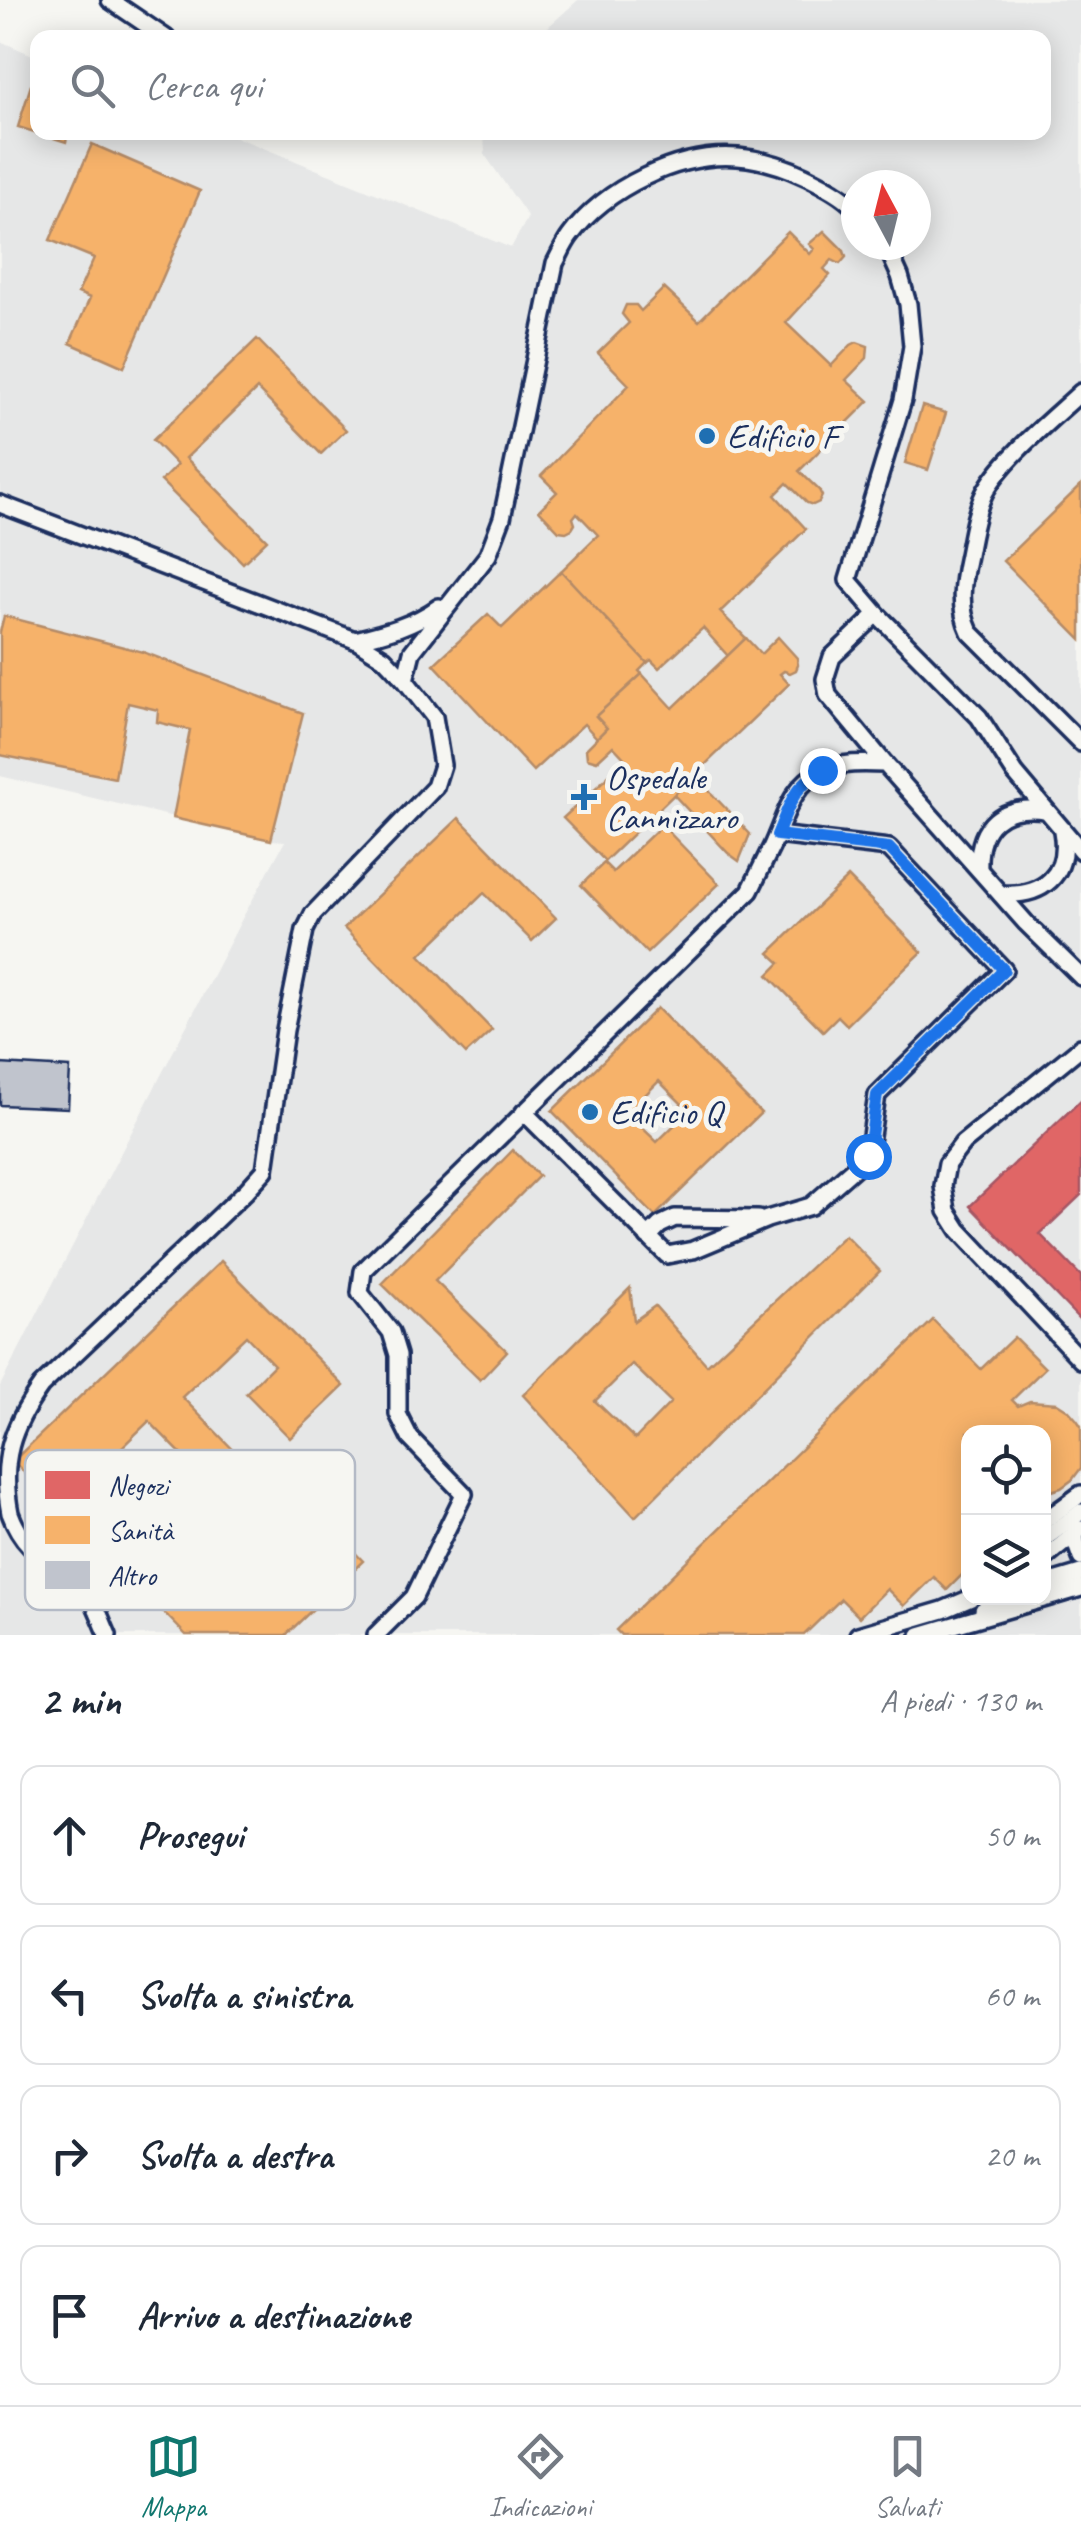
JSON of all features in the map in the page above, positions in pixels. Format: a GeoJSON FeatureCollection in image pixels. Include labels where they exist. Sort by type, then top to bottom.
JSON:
{"type":"FeatureCollection","features":[{"type":"Feature","properties":{"kind":"lane"},"geometry":{"type":"LineString","coordinates":[[110,0],[154,30]]}},
{"type":"Feature","properties":{"kind":"lane"},"geometry":{"type":"LineString","coordinates":[[406,680],[412,652],[488,556],[502,518],[555,262],[569,236],[596,207],[628,185],[652,173],[704,159],[736,156],[762,160],[792,170],[841,197]]}},
{"type":"Feature","properties":{"kind":"lane"},"geometry":{"type":"LineString","coordinates":[[894,260],[908,304],[912,346],[902,400],[848,580],[978,717],[1015,774],[1081,851]]}},
{"type":"Feature","properties":{"kind":"lane"},"geometry":{"type":"LineString","coordinates":[[1081,392],[992,481],[975,522],[962,598],[963,618],[970,632],[1081,742]]}},
{"type":"Feature","properties":{"kind":"lane"},"geometry":{"type":"LineString","coordinates":[[0,504],[355,640],[384,658],[434,717],[442,765],[435,787],[312,914],[285,1030],[266,1170],[41,1386],[19,1416],[4,1452],[1,1472],[5,1499],[14,1524],[25,1539]]}},
{"type":"Feature","properties":{"kind":"lane"},"geometry":{"type":"LineString","coordinates":[[355,640],[426,617],[458,595]]}},
{"type":"Feature","properties":{"kind":"lane"},"geometry":{"type":"LineString","coordinates":[[878,614],[832,656],[825,679],[828,695],[1026,923],[1081,977]]}},
{"type":"Feature","properties":{"kind":"lane"},"geometry":{"type":"LineString","coordinates":[[376,1635],[414,1598],[464,1494],[410,1438],[398,1414],[398,1356],[391,1332],[360,1293],[363,1272],[750,891],[794,794],[808,779],[840,765],[885,764]]}},
{"type":"Feature","properties":{"kind":"lane"},"geometry":{"type":"LineString","coordinates":[[979,869],[978,851],[995,820],[1010,811],[1045,810]]}},
{"type":"Feature","properties":{"kind":"lane"},"geometry":{"type":"LineString","coordinates":[[1001,894],[1020,895],[1052,880],[1061,864],[1061,828]]}},
{"type":"Feature","properties":{"kind":"lane"},"geometry":{"type":"LineString","coordinates":[[524,1112],[667,1256],[694,1250],[811,1206],[868,1156],[877,1095],[1004,970],[889,848],[777,835]]}},
{"type":"Feature","properties":{"kind":"lane"},"geometry":{"type":"LineString","coordinates":[[1081,1047],[962,1143],[946,1164],[943,1186],[947,1211],[959,1230],[1081,1360]]}},
{"type":"Feature","properties":{"kind":"lane"},"geometry":{"type":"LineString","coordinates":[[648,1237],[675,1218],[767,1220]]}},
{"type":"Feature","properties":{"kind":"lane"},"geometry":{"type":"LineString","coordinates":[[1051,1516],[1081,1494]]}},
{"type":"Feature","properties":{"kind":"lane"},"geometry":{"type":"LineString","coordinates":[[1051,1533],[1081,1512]]}},
{"type":"Feature","properties":{"kind":"lane"},"geometry":{"type":"LineString","coordinates":[[1078,1532],[1076,1547],[1081,1558]]}},
{"type":"Feature","properties":{"kind":"lane"},"geometry":{"type":"LineString","coordinates":[[1051,1553],[1078,1532]]}},
{"type":"Feature","properties":{"kind":"lane"},"geometry":{"type":"LineString","coordinates":[[1051,1582],[1081,1574]]}},
{"type":"Feature","properties":{"kind":"lane"},"geometry":{"type":"LineString","coordinates":[[920,1635],[1081,1588]]}},
{"type":"Feature","properties":{"kind":"lane"},"geometry":{"type":"LineString","coordinates":[[858,1635],[961,1601]]}},
{"type":"Feature","properties":{"kind":"lane"},"geometry":{"type":"LineString","coordinates":[[948,1627],[993,1605]]}},
{"type":"Feature","properties":{"kind":"lane"},"geometry":{"type":"LineString","coordinates":[[97,1610],[108,1635]]}},
{"type":"Feature","properties":{"kind":"shaded area","name":"Ospedale Cannizzaro"},"geometry":{"type":"Polygon","coordinates":[[[578,0],[1081,0],[1081,1635],[0,1635],[0,1386],[285,841],[0,776],[0,41],[30,54],[30,140],[243,140],[511,248],[528,217],[485,155],[484,140],[1051,140],[1051,30],[545,30],[578,0]]]}},
{"type":"Feature","properties":{"kind":"building: Negozi"},"geometry":{"type":"Polygon","coordinates":[[[1081,1100],[1081,1195],[1040,1234],[1081,1276],[1081,1321],[970,1206],[1081,1100]]]}},
{"type":"Feature","properties":{"kind":"building: Sanità"},"geometry":{"type":"Polygon","coordinates":[[[30,88],[30,131],[18,127],[30,88]]]}},
{"type":"Feature","properties":{"kind":"building: Sanità"},"geometry":{"type":"Polygon","coordinates":[[[92,144],[200,191],[124,367],[70,343],[90,298],[78,293],[94,258],[50,240],[92,144]]]}},
{"type":"Feature","properties":{"kind":"building: Sanità","name":"Edificio F"},"geometry":{"type":"Polygon","coordinates":[[[824,231],[841,248],[843,260],[840,264],[832,260],[824,269],[830,275],[786,323],[831,366],[851,345],[857,342],[868,346],[867,358],[846,380],[869,401],[799,471],[819,490],[819,502],[807,503],[787,483],[775,495],[806,529],[720,612],[746,638],[728,656],[703,628],[659,668],[651,660],[647,663],[561,571],[598,535],[577,513],[572,529],[559,531],[539,510],[557,492],[541,476],[629,385],[598,353],[629,323],[622,314],[626,305],[636,305],[641,311],[664,288],[699,321],[788,232],[810,254],[814,249],[809,244],[824,231]]]}},
{"type":"Feature","properties":{"kind":"building: Sanità"},"geometry":{"type":"Polygon","coordinates":[[[257,339],[346,430],[321,454],[257,389],[186,458],[267,540],[243,563],[161,481],[177,465],[153,440],[257,339]]]}},
{"type":"Feature","properties":{"kind":"building: Sanità"},"geometry":{"type":"Polygon","coordinates":[[[922,406],[946,413],[928,470],[905,463],[922,406]]]}},
{"type":"Feature","properties":{"kind":"building: Sanità"},"geometry":{"type":"Polygon","coordinates":[[[1081,485],[1081,640],[1003,561],[1081,485]]]}},
{"type":"Feature","properties":{"kind":"building: Sanità"},"geometry":{"type":"Polygon","coordinates":[[[561,571],[647,663],[639,671],[642,674],[596,716],[607,728],[597,738],[584,724],[533,771],[434,664],[488,614],[502,628],[561,571]]]}},
{"type":"Feature","properties":{"kind":"building: Sanità"},"geometry":{"type":"Polygon","coordinates":[[[4,616],[143,652],[303,713],[271,840],[173,818],[190,730],[157,722],[158,710],[128,703],[115,778],[0,755],[0,632],[4,616]]]}},
{"type":"Feature","properties":{"kind":"building: Sanità"},"geometry":{"type":"Polygon","coordinates":[[[778,637],[797,658],[796,670],[780,674],[789,684],[605,861],[563,818],[626,760],[613,746],[597,761],[587,758],[586,749],[607,728],[596,716],[642,674],[673,708],[746,638],[761,654],[778,637]]]}},
{"type":"Feature","properties":{"kind":"building: Sanità"},"geometry":{"type":"Polygon","coordinates":[[[694,775],[750,834],[739,861],[674,795],[694,775]]]}},
{"type":"Feature","properties":{"kind":"building: Sanità"},"geometry":{"type":"Polygon","coordinates":[[[459,818],[556,918],[532,941],[484,893],[420,955],[492,1030],[466,1054],[344,928],[459,818]]]}},
{"type":"Feature","properties":{"kind":"building: Sanità"},"geometry":{"type":"Polygon","coordinates":[[[662,825],[719,884],[647,953],[581,885],[604,863],[613,872],[662,825]]]}},
{"type":"Feature","properties":{"kind":"building: Sanità"},"geometry":{"type":"Polygon","coordinates":[[[848,877],[922,952],[847,1025],[838,1016],[823,1031],[768,975],[780,963],[769,953],[848,877]]]}},
{"type":"Feature","properties":{"kind":"building: Sanità","name":"Edificio Q"},"geometry":{"type":"Polygon","coordinates":[[[657,1008],[761,1113],[655,1216],[552,1111],[657,1008]],[[659,1081],[627,1113],[657,1142],[689,1111],[659,1081]]]}},
{"type":"Feature","properties":{"kind":"building: Sanità"},"geometry":{"type":"Polygon","coordinates":[[[513,1150],[539,1176],[435,1281],[507,1351],[480,1380],[382,1284],[513,1150]]]}},
{"type":"Feature","properties":{"kind":"building: Sanità"},"geometry":{"type":"Polygon","coordinates":[[[845,1235],[880,1271],[635,1517],[523,1395],[630,1288],[634,1321],[655,1306],[707,1365],[845,1235]],[[632,1364],[595,1401],[635,1439],[671,1402],[632,1364]]]}},
{"type":"Feature","properties":{"kind":"building: Sanità"},"geometry":{"type":"Polygon","coordinates":[[[221,1261],[344,1386],[290,1438],[246,1393],[274,1365],[246,1336],[182,1397],[233,1450],[177,1450],[149,1421],[119,1450],[25,1450],[25,1473],[13,1461],[221,1261]]]}},
{"type":"Feature","properties":{"kind":"building: Sanità"},"geometry":{"type":"Polygon","coordinates":[[[933,1320],[981,1369],[1014,1337],[1045,1368],[1012,1400],[1018,1406],[1030,1401],[1057,1403],[1081,1426],[1081,1468],[1072,1480],[1051,1491],[1051,1425],[961,1425],[961,1576],[947,1590],[934,1577],[904,1606],[887,1589],[859,1617],[841,1599],[804,1635],[621,1635],[616,1630],[933,1320]]]}},
{"type":"Feature","properties":{"kind":"building: Sanità"},"geometry":{"type":"Polygon","coordinates":[[[355,1553],[363,1561],[355,1569],[355,1553]]]}},
{"type":"Feature","properties":{"kind":"building: Sanità"},"geometry":{"type":"Polygon","coordinates":[[[162,1610],[312,1610],[286,1635],[186,1635],[162,1610]]]}},
{"type":"Feature","properties":{"kind":"building: Altro"},"geometry":{"type":"Polygon","coordinates":[[[0,1064],[70,1068],[68,1108],[0,1105],[0,1064]]]}},
{"type":"Feature","properties":{"kind":"place","name":"Edificio F"},"geometry":{"type":"Point","coordinates":[707,436]}},
{"type":"Feature","properties":{"kind":"place","name":"Ospedale Cannizzaro"},"geometry":{"type":"Point","coordinates":[584,797]}},
{"type":"Feature","properties":{"kind":"place","name":"Edificio Q"},"geometry":{"type":"Point","coordinates":[590,1112]}},
{"type":"Feature","properties":{"kind":"route"},"geometry":{"type":"LineString","coordinates":[[822,770],[794,794],[777,835],[889,848],[1004,970],[877,1095],[868,1156]]}}]}
